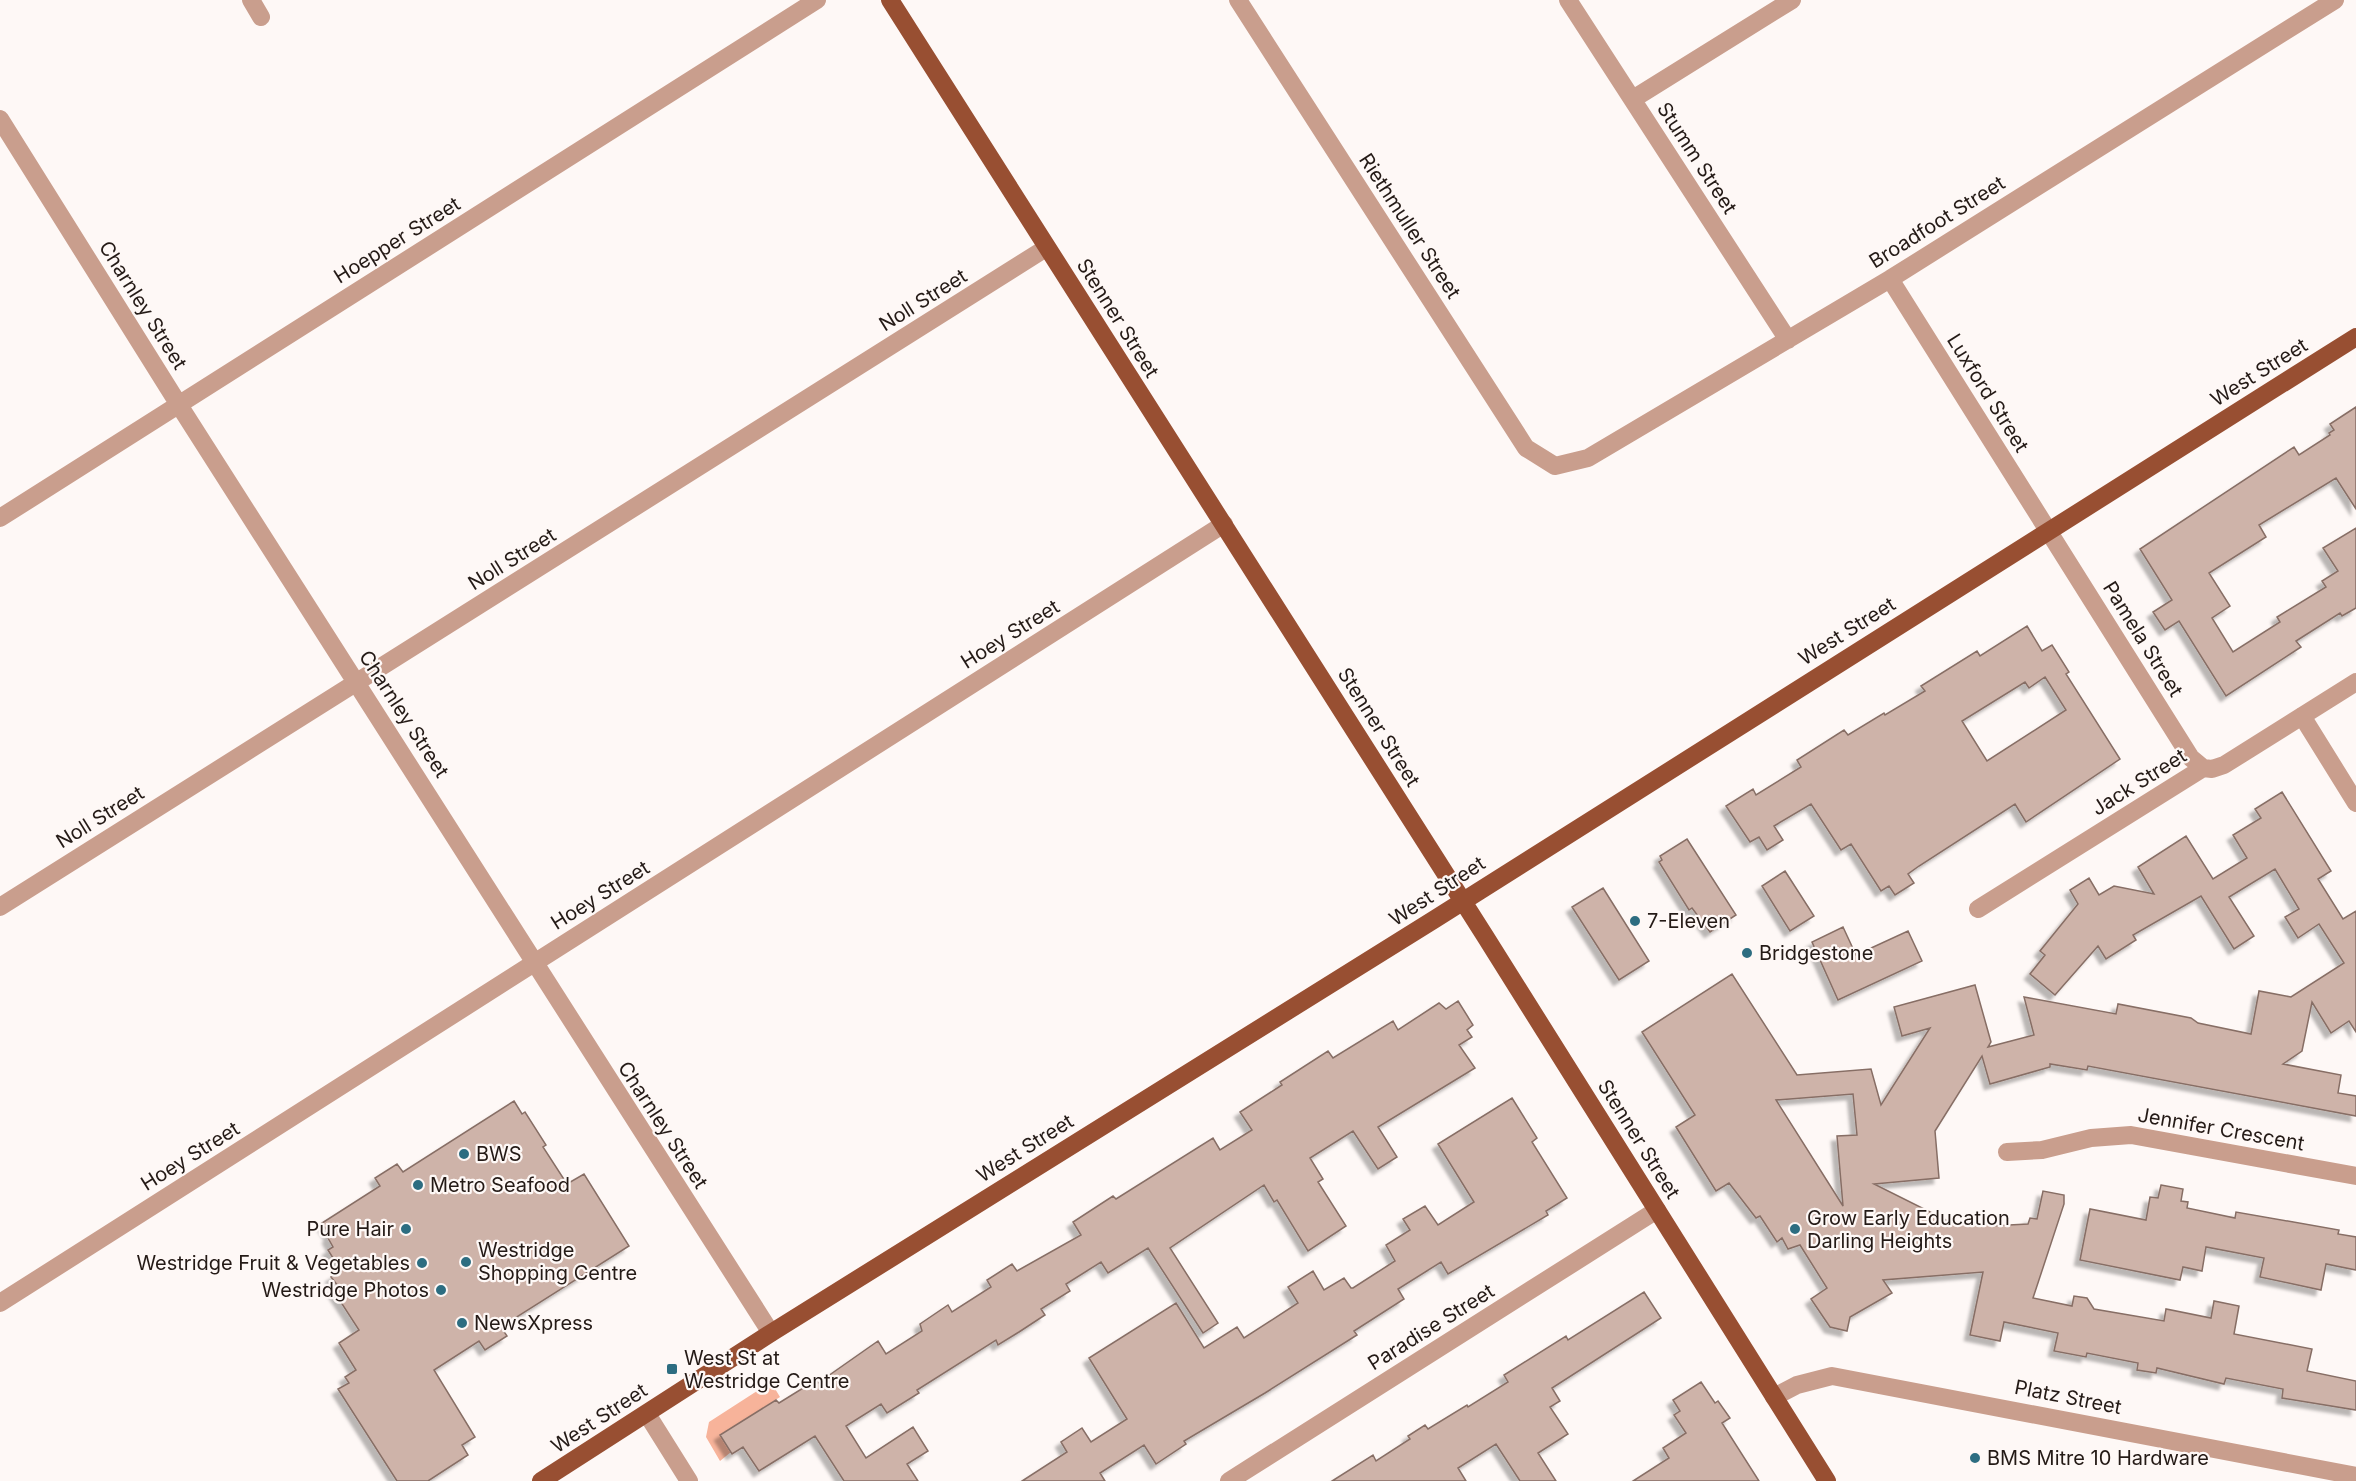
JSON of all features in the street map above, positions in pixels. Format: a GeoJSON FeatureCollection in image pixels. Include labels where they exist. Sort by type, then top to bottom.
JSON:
{"type":"FeatureCollection","features":[{"type":"Feature","properties":{"kind":"main road","name":"Stenner Street"},"geometry":{"type":"LineString","coordinates":[[890,0],[1224,524],[1827,1481]]}},
{"type":"Feature","properties":{"kind":"main road","name":"West Street"},"geometry":{"type":"LineString","coordinates":[[541,1481],[771,1333],[2356,338]]}},
{"type":"Feature","properties":{"kind":"street"},"geometry":{"type":"LineString","coordinates":[[250,0],[261,17]]}},
{"type":"Feature","properties":{"kind":"street","name":"Hoepper Street"},"geometry":{"type":"LineString","coordinates":[[0,518],[817,0]]}},
{"type":"Feature","properties":{"kind":"street","name":"Riethmuller Street"},"geometry":{"type":"LineString","coordinates":[[1238,0],[1526,448],[1555,466]]}},
{"type":"Feature","properties":{"kind":"street","name":"Stumm Street"},"geometry":{"type":"LineString","coordinates":[[1568,0],[1788,340]]}},
{"type":"Feature","properties":{"kind":"street"},"geometry":{"type":"LineString","coordinates":[[1633,99],[1792,0]]}},
{"type":"Feature","properties":{"kind":"street","name":"Broadfoot Street"},"geometry":{"type":"LineString","coordinates":[[1555,466],[1588,458],[1788,340],[1890,279],[2335,0]]}},
{"type":"Feature","properties":{"kind":"street","name":"Charnley Street"},"geometry":{"type":"LineString","coordinates":[[0,119],[179,405],[771,1333]]}},
{"type":"Feature","properties":{"kind":"street","name":"Noll Street"},"geometry":{"type":"LineString","coordinates":[[0,907],[1046,248]]}},
{"type":"Feature","properties":{"kind":"street","name":"Luxford Street"},"geometry":{"type":"LineString","coordinates":[[1890,279],[2048,531]]}},
{"type":"Feature","properties":{"kind":"street","name":"Hoey Street"},"geometry":{"type":"LineString","coordinates":[[0,1303],[1224,524]]}},
{"type":"Feature","properties":{"kind":"street","name":"Pamela Street"},"geometry":{"type":"LineString","coordinates":[[2048,531],[2191,758],[2203,768]]}},
{"type":"Feature","properties":{"kind":"street","name":"Jack Street"},"geometry":{"type":"LineString","coordinates":[[1978,909],[2203,768],[2212,769],[2224,765],[2356,682]]}},
{"type":"Feature","properties":{"kind":"street"},"geometry":{"type":"LineString","coordinates":[[2302,716],[2356,803]]}},
{"type":"Feature","properties":{"kind":"street","name":"Jennifer Crescent"},"geometry":{"type":"LineString","coordinates":[[2007,1152],[2042,1150],[2091,1138],[2131,1136],[2167,1140],[2356,1176]]}},
{"type":"Feature","properties":{"kind":"street","name":"Paradise Street"},"geometry":{"type":"LineString","coordinates":[[1229,1481],[1657,1210]]}},
{"type":"Feature","properties":{"kind":"street","name":"Platz Street"},"geometry":{"type":"LineString","coordinates":[[1774,1397],[1797,1385],[1832,1376],[2356,1476]]}},
{"type":"Feature","properties":{"kind":"street"},"geometry":{"type":"LineString","coordinates":[[647,1414],[689,1481]]}},
{"type":"Feature","properties":{"kind":"shaded area"},"geometry":{"type":"Polygon","coordinates":[[[771,1382],[780,1397],[720,1435],[731,1452],[720,1461],[706,1437],[709,1422],[771,1382]]]}},
{"type":"Feature","properties":{"kind":"building"},"geometry":{"type":"Polygon","coordinates":[[[2356,407],[2356,509],[2336,478],[2259,525],[2266,537],[2209,573],[2230,606],[2212,618],[2233,652],[2280,622],[2277,617],[2326,587],[2322,581],[2338,571],[2323,548],[2356,528],[2356,608],[2342,616],[2340,613],[2296,641],[2301,647],[2226,696],[2179,621],[2165,630],[2153,612],[2172,600],[2140,549],[2294,447],[2299,455],[2330,435],[2329,433],[2334,430],[2330,424],[2356,407]]]}},
{"type":"Feature","properties":{"kind":"building"},"geometry":{"type":"Polygon","coordinates":[[[2027,626],[2042,651],[2052,645],[2069,672],[2066,674],[2120,759],[2026,822],[2015,804],[1908,874],[1914,883],[1895,895],[1889,886],[1881,891],[1851,844],[1841,850],[1811,804],[1774,826],[1783,840],[1767,850],[1759,837],[1750,842],[1726,806],[1753,789],[1756,795],[1801,767],[1797,760],[1844,730],[1848,735],[1925,691],[1921,686],[1977,651],[1980,656],[2027,626]],[[2045,677],[2029,688],[2025,682],[1962,721],[1987,761],[2066,710],[2045,677]]]}},
{"type":"Feature","properties":{"kind":"building"},"geometry":{"type":"Polygon","coordinates":[[[2282,792],[2331,871],[2318,879],[2343,919],[2356,911],[2356,1032],[2349,1021],[2331,1033],[2312,1002],[2302,1051],[2283,1064],[2341,1075],[2338,1093],[2356,1096],[2356,1116],[2088,1066],[2087,1070],[2050,1064],[2050,1067],[1990,1084],[1982,1056],[1935,1131],[1939,1178],[1874,1184],[1954,1224],[1990,1222],[1990,1226],[2028,1224],[2030,1218],[2037,1219],[2043,1191],[2064,1195],[2064,1204],[2033,1298],[2072,1306],[2074,1296],[2087,1298],[2094,1309],[2164,1321],[2166,1309],[2211,1318],[2214,1301],[2239,1306],[2234,1334],[2312,1349],[2307,1371],[2356,1381],[2356,1410],[2282,1398],[2283,1389],[2226,1378],[2224,1384],[2157,1368],[2156,1373],[2137,1370],[2138,1363],[2087,1353],[2086,1357],[2054,1351],[2058,1333],[2004,1322],[2000,1341],[1970,1335],[1983,1272],[1883,1280],[1892,1293],[1850,1317],[1847,1331],[1830,1327],[1811,1299],[1827,1288],[1800,1245],[1788,1249],[1782,1238],[1777,1242],[1760,1216],[1756,1218],[1729,1183],[1716,1191],[1676,1127],[1695,1115],[1642,1032],[1732,974],[1797,1075],[1871,1069],[1881,1105],[1930,1028],[1902,1036],[1894,1007],[1975,985],[1991,1042],[1988,1047],[2034,1035],[2024,997],[2116,1014],[2118,1004],[2191,1018],[2198,1023],[2251,1034],[2259,991],[2291,997],[2344,963],[2319,924],[2298,938],[2285,917],[2299,909],[2275,869],[2229,897],[2254,936],[2234,949],[2201,896],[2133,935],[2136,940],[2106,959],[2098,946],[2055,995],[2030,974],[2045,955],[2040,951],[2078,904],[2070,890],[2089,878],[2099,895],[2114,886],[2154,894],[2138,867],[2186,836],[2213,879],[2247,858],[2233,835],[2261,818],[2255,809],[2282,792]],[[1853,1094],[1776,1100],[1843,1206],[1837,1136],[1857,1135],[1853,1094]]]}},
{"type":"Feature","properties":{"kind":"building"},"geometry":{"type":"Polygon","coordinates":[[[1687,839],[1736,915],[1710,932],[1692,908],[1689,910],[1659,862],[1662,860],[1660,856],[1687,839]]]}},
{"type":"Feature","properties":{"kind":"building"},"geometry":{"type":"Polygon","coordinates":[[[1785,871],[1814,916],[1790,931],[1762,886],[1785,871]]]}},
{"type":"Feature","properties":{"kind":"building"},"geometry":{"type":"Polygon","coordinates":[[[1603,888],[1649,961],[1619,980],[1572,907],[1603,888]]]}},
{"type":"Feature","properties":{"kind":"building"},"geometry":{"type":"Polygon","coordinates":[[[1843,927],[1856,955],[1908,931],[1922,961],[1838,1000],[1812,942],[1843,927]]]}},
{"type":"Feature","properties":{"kind":"building"},"geometry":{"type":"Polygon","coordinates":[[[1458,1001],[1473,1025],[1467,1030],[1472,1037],[1459,1045],[1475,1068],[1378,1127],[1397,1157],[1378,1169],[1353,1131],[1310,1158],[1323,1179],[1318,1182],[1346,1226],[1308,1251],[1277,1200],[1274,1202],[1264,1185],[1170,1248],[1218,1323],[1203,1333],[1148,1248],[1108,1273],[1101,1262],[1066,1284],[1070,1291],[1041,1309],[1045,1315],[1019,1332],[998,1345],[996,1340],[917,1390],[919,1393],[887,1413],[881,1404],[846,1426],[866,1458],[913,1427],[928,1451],[907,1464],[918,1481],[844,1481],[815,1436],[759,1471],[743,1447],[732,1454],[720,1435],[776,1400],[779,1403],[816,1380],[818,1383],[878,1341],[886,1354],[922,1331],[920,1324],[948,1305],[952,1312],[991,1287],[987,1280],[1012,1264],[1017,1271],[1081,1235],[1073,1222],[1113,1196],[1116,1199],[1213,1138],[1220,1150],[1252,1130],[1240,1112],[1282,1085],[1280,1082],[1328,1051],[1333,1058],[1393,1021],[1398,1030],[1439,1003],[1446,1009],[1458,1001]]]}},
{"type":"Feature","properties":{"kind":"building"},"geometry":{"type":"Polygon","coordinates":[[[1512,1098],[1537,1138],[1532,1142],[1567,1198],[1546,1211],[1548,1215],[1448,1274],[1441,1262],[1398,1289],[1404,1299],[1354,1331],[1357,1335],[1184,1441],[1186,1444],[1156,1464],[1144,1445],[1100,1473],[1105,1481],[1022,1481],[1067,1452],[1061,1442],[1082,1428],[1091,1442],[1127,1419],[1089,1358],[1176,1303],[1204,1348],[1237,1327],[1244,1338],[1298,1303],[1288,1287],[1313,1271],[1324,1290],[1344,1278],[1353,1288],[1395,1261],[1386,1245],[1410,1230],[1403,1219],[1425,1206],[1438,1225],[1474,1202],[1438,1144],[1512,1098]]]}},
{"type":"Feature","properties":{"kind":"building"},"geometry":{"type":"Polygon","coordinates":[[[514,1101],[522,1114],[525,1112],[546,1145],[543,1147],[567,1184],[584,1174],[629,1246],[501,1327],[507,1336],[485,1350],[479,1341],[434,1370],[475,1437],[462,1445],[468,1455],[428,1481],[397,1481],[338,1389],[349,1383],[345,1377],[356,1370],[339,1343],[359,1330],[333,1290],[338,1286],[331,1277],[341,1271],[328,1250],[333,1247],[328,1238],[330,1235],[322,1223],[380,1186],[375,1178],[397,1164],[403,1172],[514,1101]]]}},
{"type":"Feature","properties":{"kind":"building"},"geometry":{"type":"Polygon","coordinates":[[[2161,1185],[2183,1189],[2181,1201],[2188,1202],[2187,1208],[2235,1218],[2236,1212],[2339,1230],[2338,1234],[2356,1237],[2356,1270],[2326,1264],[2321,1290],[2260,1277],[2264,1258],[2206,1247],[2202,1271],[2183,1267],[2180,1280],[2080,1260],[2090,1209],[2146,1220],[2150,1197],[2158,1198],[2161,1185]]]}},
{"type":"Feature","properties":{"kind":"building"},"geometry":{"type":"Polygon","coordinates":[[[1644,1292],[1661,1318],[1552,1388],[1560,1401],[1550,1407],[1568,1434],[1538,1453],[1556,1481],[1520,1481],[1496,1444],[1458,1468],[1466,1481],[1332,1481],[1373,1455],[1376,1461],[1410,1439],[1408,1436],[1425,1425],[1428,1429],[1467,1405],[1468,1407],[1508,1382],[1504,1375],[1566,1336],[1568,1340],[1644,1292]]]}},
{"type":"Feature","properties":{"kind":"building"},"geometry":{"type":"Polygon","coordinates":[[[1701,1382],[1715,1403],[1718,1401],[1730,1418],[1722,1423],[1759,1481],[1633,1481],[1669,1458],[1663,1448],[1686,1433],[1674,1415],[1680,1411],[1673,1400],[1701,1382]]]}},
{"type":"Feature","properties":{"kind":"place","name":"7-Eleven"},"geometry":{"type":"Point","coordinates":[1635,921]}},
{"type":"Feature","properties":{"kind":"place","name":"Bridgestone"},"geometry":{"type":"Point","coordinates":[1747,953]}},
{"type":"Feature","properties":{"kind":"place","name":"BWS"},"geometry":{"type":"Point","coordinates":[464,1154]}},
{"type":"Feature","properties":{"kind":"place","name":"Metro Seafood"},"geometry":{"type":"Point","coordinates":[418,1185]}},
{"type":"Feature","properties":{"kind":"place","name":"Pure Hair"},"geometry":{"type":"Point","coordinates":[406,1229]}},
{"type":"Feature","properties":{"kind":"place","name":"Grow Early Education Darling Heights"},"geometry":{"type":"Point","coordinates":[1795,1229]}},
{"type":"Feature","properties":{"kind":"place","name":"Westridge Shopping Centre"},"geometry":{"type":"Point","coordinates":[466,1262]}},
{"type":"Feature","properties":{"kind":"place","name":"Westridge Fruit & Vegetables"},"geometry":{"type":"Point","coordinates":[422,1263]}},
{"type":"Feature","properties":{"kind":"place","name":"Westridge Photos"},"geometry":{"type":"Point","coordinates":[441,1290]}},
{"type":"Feature","properties":{"kind":"place","name":"NewsXpress"},"geometry":{"type":"Point","coordinates":[462,1323]}},
{"type":"Feature","properties":{"kind":"place","name":"West St at Westridge Centre"},"geometry":{"type":"Point","coordinates":[672,1369]}},
{"type":"Feature","properties":{"kind":"place","name":"BMS Mitre 10 Hardware"},"geometry":{"type":"Point","coordinates":[1975,1458]}}]}
